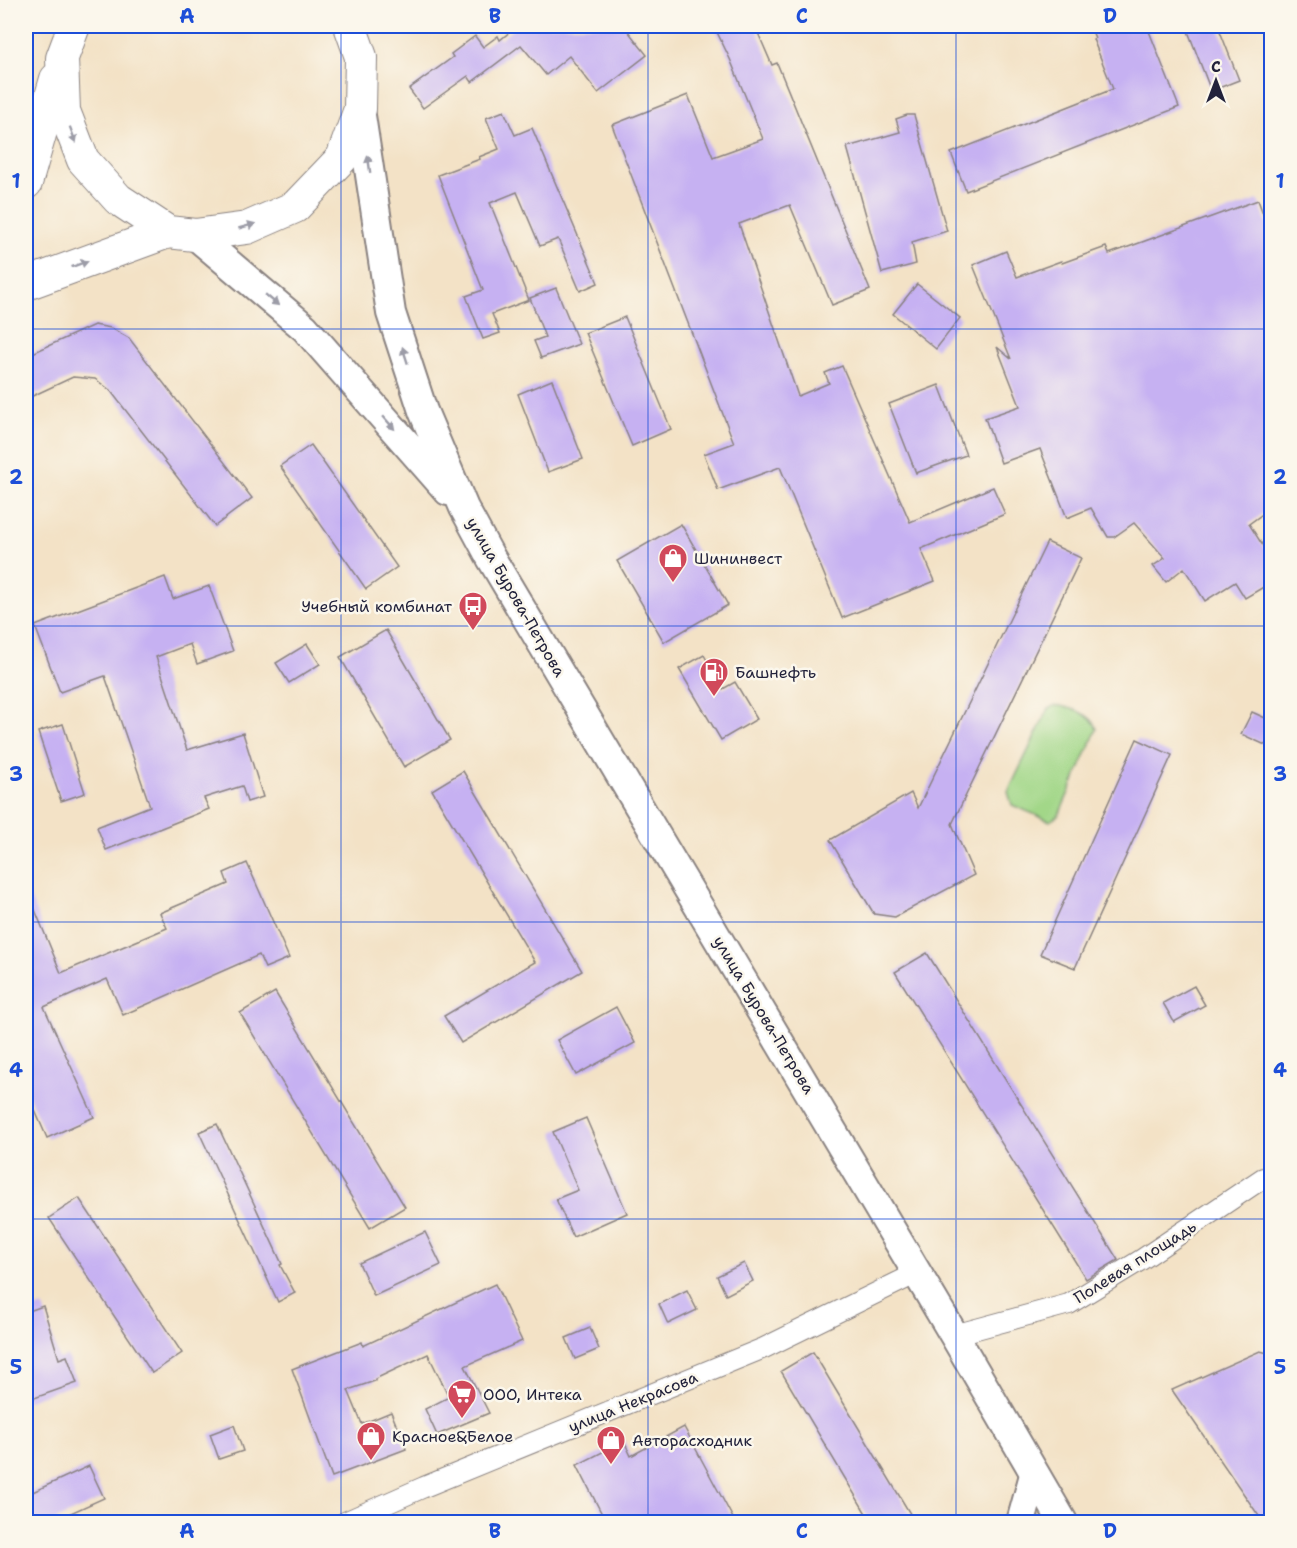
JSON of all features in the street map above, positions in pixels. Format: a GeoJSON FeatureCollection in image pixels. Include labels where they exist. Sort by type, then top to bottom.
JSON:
{"type":"FeatureCollection","features":[{"type":"Feature","properties":{"kind":"main road"},"geometry":{"type":"LineString","coordinates":[[26,183],[62,58],[74,26]]}},
{"type":"Feature","properties":{"kind":"main road"},"geometry":{"type":"LineString","coordinates":[[350,26],[361,57]]}},
{"type":"Feature","properties":{"kind":"main road"},"geometry":{"type":"LineString","coordinates":[[26,284],[182,233],[247,228],[295,207],[342,158],[360,109],[361,57],[372,26]]}},
{"type":"Feature","properties":{"kind":"main road"},"geometry":{"type":"LineString","coordinates":[[62,58],[64,111],[83,160],[118,199],[182,233]]}},
{"type":"Feature","properties":{"kind":"main road","name":"улица Бурова-Петрова"},"geometry":{"type":"LineString","coordinates":[[360,109],[391,313],[423,411],[464,508],[486,549],[954,1335],[1062,1522]]}},
{"type":"Feature","properties":{"kind":"main road","name":"улица Бурова-Петрова"},"geometry":{"type":"LineString","coordinates":[[182,233],[305,328],[464,508]]}},
{"type":"Feature","properties":{"kind":"main road"},"geometry":{"type":"LineString","coordinates":[[1021,1522],[1034,1475]]}},
{"type":"Feature","properties":{"kind":"street","name":"Полевая площадь"},"geometry":{"type":"LineString","coordinates":[[954,1335],[1069,1304],[1141,1260],[1263,1178],[1272,1182]]}},
{"type":"Feature","properties":{"kind":"street","name":"улица Некрасова"},"geometry":{"type":"LineString","coordinates":[[345,1522],[424,1487],[764,1348],[917,1273]]}},
{"type":"Feature","properties":{"kind":"green space"},"geometry":{"type":"Polygon","coordinates":[[[1053,706],[1065,707],[1085,715],[1097,729],[1059,815],[1050,821],[1012,805],[1008,792],[1048,710],[1053,706]]]}},
{"type":"Feature","properties":{"kind":"building"},"geometry":{"type":"Polygon","coordinates":[[[517,26],[624,26],[647,55],[598,93],[569,56],[546,75],[521,45],[472,82],[468,76],[423,108],[409,89],[453,57],[451,54],[475,36],[483,47],[498,36],[500,40],[517,26]]]}},
{"type":"Feature","properties":{"kind":"building"},"geometry":{"type":"Polygon","coordinates":[[[714,26],[755,26],[772,65],[777,63],[870,290],[832,305],[790,205],[739,224],[798,396],[829,383],[825,373],[842,366],[910,522],[993,487],[1005,514],[921,549],[935,581],[842,618],[780,467],[718,490],[704,454],[734,443],[612,125],[688,95],[713,157],[763,139],[714,26]]]}},
{"type":"Feature","properties":{"kind":"building"},"geometry":{"type":"Polygon","coordinates":[[[1090,26],[1147,26],[1179,107],[966,191],[951,153],[1113,89],[1090,26]]]}},
{"type":"Feature","properties":{"kind":"building"},"geometry":{"type":"Polygon","coordinates":[[[1186,26],[1218,26],[1239,80],[1211,91],[1186,26]]]}},
{"type":"Feature","properties":{"kind":"building"},"geometry":{"type":"Polygon","coordinates":[[[504,111],[515,135],[532,128],[598,283],[580,291],[558,239],[540,246],[517,192],[490,203],[529,300],[492,314],[500,333],[483,339],[466,296],[483,290],[438,175],[499,149],[486,118],[504,111]]]}},
{"type":"Feature","properties":{"kind":"building"},"geometry":{"type":"Polygon","coordinates":[[[914,115],[947,231],[912,242],[916,264],[882,273],[847,147],[900,132],[896,119],[914,115]]]}},
{"type":"Feature","properties":{"kind":"building"},"geometry":{"type":"Polygon","coordinates":[[[1258,200],[1272,238],[1272,507],[1249,524],[1272,560],[1272,582],[1245,598],[1235,582],[1205,601],[1184,568],[1166,582],[1153,566],[1165,558],[1134,523],[1114,537],[1108,537],[1091,508],[1067,518],[1040,449],[1001,463],[985,418],[1020,406],[997,347],[1011,359],[973,265],[1006,251],[1017,277],[1106,247],[1109,254],[1258,200]]]}},
{"type":"Feature","properties":{"kind":"building"},"geometry":{"type":"Polygon","coordinates":[[[917,284],[960,318],[936,349],[893,314],[917,284]]]}},
{"type":"Feature","properties":{"kind":"building"},"geometry":{"type":"Polygon","coordinates":[[[556,288],[579,344],[541,358],[534,341],[545,337],[530,298],[556,288]]]}},
{"type":"Feature","properties":{"kind":"building"},"geometry":{"type":"Polygon","coordinates":[[[625,317],[671,429],[632,446],[585,333],[625,317]]]}},
{"type":"Feature","properties":{"kind":"building"},"geometry":{"type":"Polygon","coordinates":[[[94,325],[111,328],[129,338],[252,498],[215,526],[110,390],[95,379],[73,377],[26,399],[26,356],[94,325]]]}},
{"type":"Feature","properties":{"kind":"building"},"geometry":{"type":"Polygon","coordinates":[[[552,380],[583,459],[548,472],[518,394],[552,380]]]}},
{"type":"Feature","properties":{"kind":"building"},"geometry":{"type":"Polygon","coordinates":[[[939,385],[966,455],[916,473],[889,404],[939,385]]]}},
{"type":"Feature","properties":{"kind":"building"},"geometry":{"type":"Polygon","coordinates":[[[311,445],[397,567],[366,589],[280,466],[311,445]]]}},
{"type":"Feature","properties":{"kind":"building"},"geometry":{"type":"Polygon","coordinates":[[[681,524],[728,605],[664,642],[617,561],[681,524]]]}},
{"type":"Feature","properties":{"kind":"building"},"geometry":{"type":"Polygon","coordinates":[[[1047,542],[1081,558],[952,824],[974,875],[895,917],[874,914],[830,840],[911,793],[918,808],[1047,542]]]}},
{"type":"Feature","properties":{"kind":"building"},"geometry":{"type":"Polygon","coordinates":[[[165,577],[173,599],[209,586],[233,651],[197,664],[190,644],[156,657],[187,750],[243,733],[263,797],[247,802],[242,786],[204,798],[209,809],[106,850],[97,827],[150,806],[105,676],[60,692],[35,626],[165,577]]]}},
{"type":"Feature","properties":{"kind":"building"},"geometry":{"type":"Polygon","coordinates":[[[386,630],[450,740],[404,767],[340,657],[386,630]]]}},
{"type":"Feature","properties":{"kind":"building"},"geometry":{"type":"Polygon","coordinates":[[[307,644],[320,664],[289,683],[276,663],[307,644]]]}},
{"type":"Feature","properties":{"kind":"building"},"geometry":{"type":"Polygon","coordinates":[[[704,655],[723,689],[735,682],[757,719],[721,740],[679,669],[704,655]]]}},
{"type":"Feature","properties":{"kind":"building"},"geometry":{"type":"Polygon","coordinates":[[[1252,712],[1272,721],[1272,748],[1241,734],[1252,712]]]}},
{"type":"Feature","properties":{"kind":"building"},"geometry":{"type":"Polygon","coordinates":[[[63,724],[85,793],[61,801],[38,732],[63,724]]]}},
{"type":"Feature","properties":{"kind":"building"},"geometry":{"type":"Polygon","coordinates":[[[1137,739],[1172,755],[1075,968],[1040,954],[1137,739]]]}},
{"type":"Feature","properties":{"kind":"building"},"geometry":{"type":"Polygon","coordinates":[[[463,771],[582,971],[461,1043],[444,1016],[535,962],[432,790],[463,771]]]}},
{"type":"Feature","properties":{"kind":"building"},"geometry":{"type":"Polygon","coordinates":[[[247,863],[289,958],[265,968],[259,955],[123,1015],[107,979],[44,1007],[94,1117],[47,1138],[26,1090],[26,888],[61,973],[167,928],[160,913],[228,884],[224,873],[247,863]]]}},
{"type":"Feature","properties":{"kind":"building"},"geometry":{"type":"Polygon","coordinates":[[[927,953],[1118,1260],[1086,1279],[895,972],[927,953]]]}},
{"type":"Feature","properties":{"kind":"building"},"geometry":{"type":"Polygon","coordinates":[[[1194,986],[1205,1005],[1174,1022],[1163,1003],[1194,986]]]}},
{"type":"Feature","properties":{"kind":"building"},"geometry":{"type":"Polygon","coordinates":[[[275,992],[405,1207],[370,1228],[240,1013],[275,992]]]}},
{"type":"Feature","properties":{"kind":"building"},"geometry":{"type":"Polygon","coordinates":[[[616,1007],[635,1043],[576,1075],[557,1040],[616,1007]]]}},
{"type":"Feature","properties":{"kind":"building"},"geometry":{"type":"Polygon","coordinates":[[[586,1118],[627,1213],[573,1237],[556,1199],[578,1190],[553,1132],[586,1118]]]}},
{"type":"Feature","properties":{"kind":"building"},"geometry":{"type":"Polygon","coordinates":[[[217,1124],[282,1264],[280,1265],[295,1293],[278,1302],[199,1132],[217,1124]]]}},
{"type":"Feature","properties":{"kind":"building"},"geometry":{"type":"Polygon","coordinates":[[[79,1198],[182,1353],[152,1373],[49,1218],[79,1198]]]}},
{"type":"Feature","properties":{"kind":"building"},"geometry":{"type":"Polygon","coordinates":[[[425,1232],[441,1265],[374,1296],[359,1263],[425,1232]]]}},
{"type":"Feature","properties":{"kind":"building"},"geometry":{"type":"Polygon","coordinates":[[[744,1263],[753,1281],[726,1295],[717,1276],[744,1263]]]}},
{"type":"Feature","properties":{"kind":"building"},"geometry":{"type":"Polygon","coordinates":[[[495,1284],[522,1341],[465,1366],[489,1413],[437,1435],[425,1409],[449,1397],[428,1354],[375,1381],[348,1390],[362,1424],[391,1412],[406,1449],[332,1477],[292,1369],[362,1342],[363,1346],[495,1284]]]}},
{"type":"Feature","properties":{"kind":"building"},"geometry":{"type":"Polygon","coordinates":[[[687,1290],[697,1310],[668,1324],[659,1304],[687,1290]]]}},
{"type":"Feature","properties":{"kind":"building"},"geometry":{"type":"Polygon","coordinates":[[[43,1306],[59,1359],[67,1356],[77,1383],[26,1401],[26,1312],[43,1306]]]}},
{"type":"Feature","properties":{"kind":"building"},"geometry":{"type":"Polygon","coordinates":[[[590,1328],[599,1349],[575,1359],[566,1338],[590,1328]]]}},
{"type":"Feature","properties":{"kind":"building"},"geometry":{"type":"Polygon","coordinates":[[[1260,1351],[1272,1354],[1272,1522],[1263,1522],[1172,1390],[1260,1351]]]}},
{"type":"Feature","properties":{"kind":"building"},"geometry":{"type":"Polygon","coordinates":[[[813,1352],[915,1522],[871,1522],[781,1371],[813,1352]]]}},
{"type":"Feature","properties":{"kind":"building"},"geometry":{"type":"Polygon","coordinates":[[[234,1425],[243,1451],[219,1459],[210,1434],[234,1425]]]}},
{"type":"Feature","properties":{"kind":"building"},"geometry":{"type":"Polygon","coordinates":[[[684,1427],[735,1522],[606,1522],[577,1465],[624,1441],[631,1456],[684,1427]]]}},
{"type":"Feature","properties":{"kind":"building"},"geometry":{"type":"Polygon","coordinates":[[[89,1466],[104,1498],[51,1522],[26,1522],[26,1495],[89,1466]]]}},
{"type":"Feature","properties":{"kind":"place","name":"Шининвест"},"geometry":{"type":"Point","coordinates":[673,584]}},
{"type":"Feature","properties":{"kind":"place","name":"Учебный комбинат"},"geometry":{"type":"Point","coordinates":[473,632]}},
{"type":"Feature","properties":{"kind":"place","name":"Башнефть"},"geometry":{"type":"Point","coordinates":[714,698]}},
{"type":"Feature","properties":{"kind":"place","name":"ООО, Интека"},"geometry":{"type":"Point","coordinates":[462,1420]}},
{"type":"Feature","properties":{"kind":"place","name":"Красное&Белое"},"geometry":{"type":"Point","coordinates":[371,1462]}},
{"type":"Feature","properties":{"kind":"place","name":"Авторасходник"},"geometry":{"type":"Point","coordinates":[611,1466]}}]}
